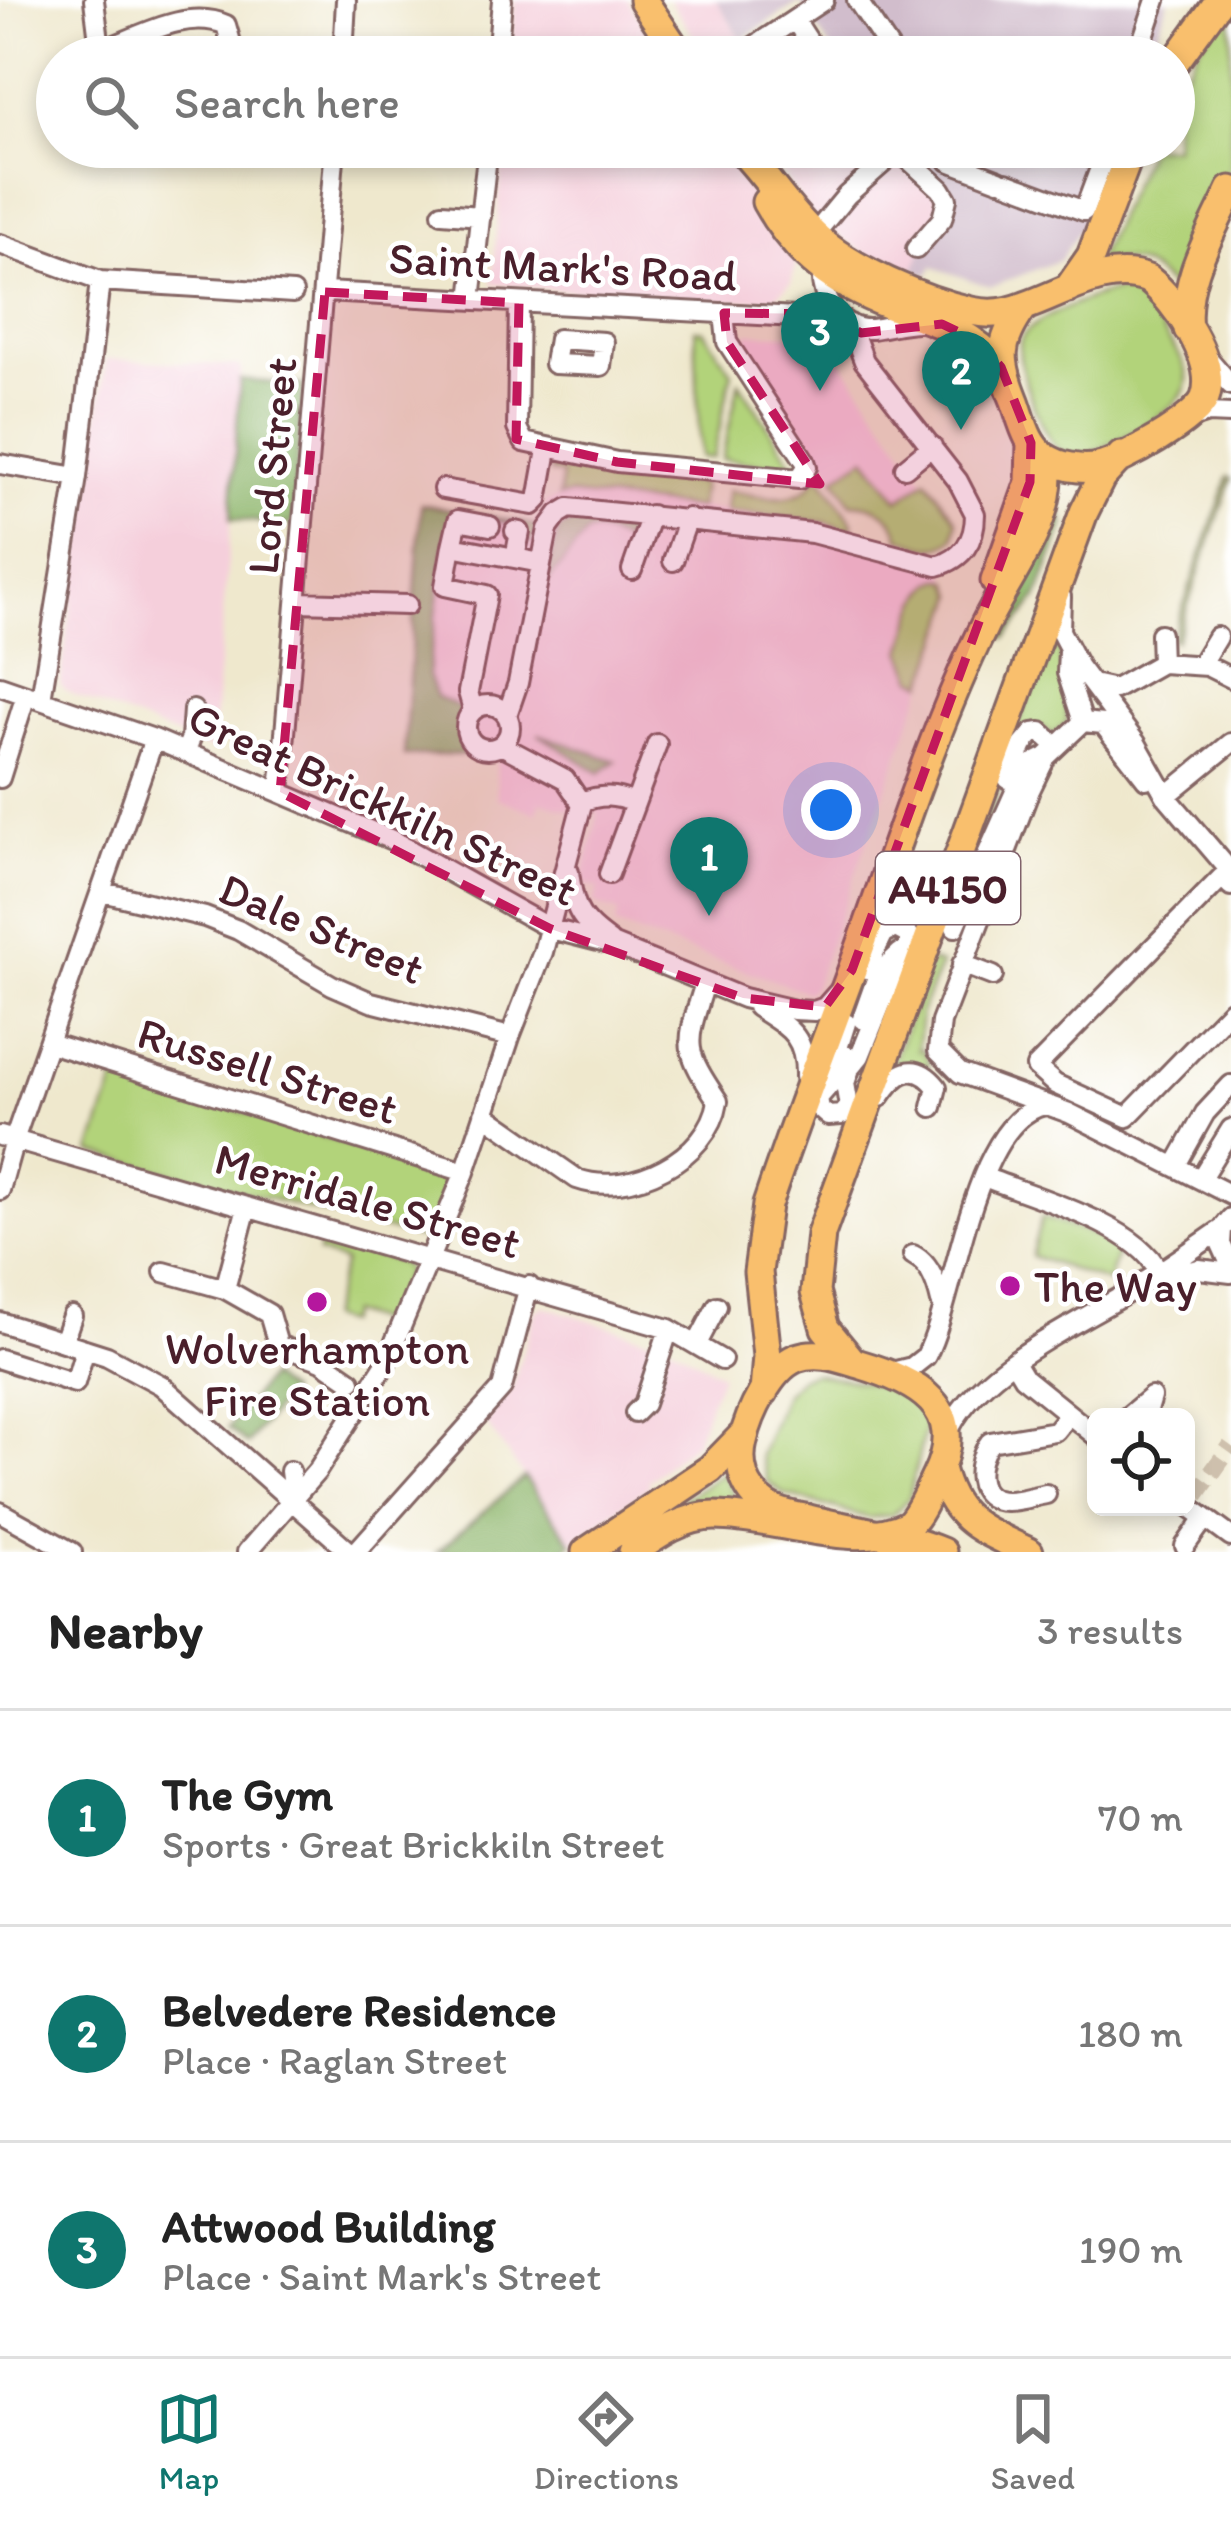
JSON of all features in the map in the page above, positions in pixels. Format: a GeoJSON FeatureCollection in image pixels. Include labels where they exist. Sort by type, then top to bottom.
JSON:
{"type":"FeatureCollection","features":[{"type":"Feature","properties":{"kind":"highway"},"geometry":{"type":"LineString","coordinates":[[643,0],[667,36]]}},
{"type":"Feature","properties":{"kind":"highway"},"geometry":{"type":"LineString","coordinates":[[1191,36],[1217,0]]}},
{"type":"Feature","properties":{"kind":"highway"},"geometry":{"type":"LineString","coordinates":[[750,168],[779,225],[833,301],[878,301],[942,324],[978,341],[1001,367]]}},
{"type":"Feature","properties":{"kind":"highway"},"geometry":{"type":"LineString","coordinates":[[757,168],[829,249],[879,276],[971,311],[995,314],[1120,273],[1139,275],[1157,286],[1196,341]]}},
{"type":"Feature","properties":{"kind":"highway"},"geometry":{"type":"LineString","coordinates":[[1068,290],[1091,256],[1124,168]]}},
{"type":"Feature","properties":{"kind":"highway"},"geometry":{"type":"LineString","coordinates":[[1187,420],[1205,396],[1209,374],[1186,307],[1190,284],[1231,190]]}},
{"type":"Feature","properties":{"kind":"highway"},"geometry":{"type":"LineString","coordinates":[[1001,367],[1003,348],[1023,308]]}},
{"type":"Feature","properties":{"kind":"highway","name":"A4150"},"geometry":{"type":"LineString","coordinates":[[764,1393],[767,1356],[759,1304],[760,1244],[767,1205],[931,753],[984,626],[1044,508],[1050,475],[1001,367]]}},
{"type":"Feature","properties":{"kind":"highway","name":"A4150"},"geometry":{"type":"LineString","coordinates":[[1039,451],[1078,468],[1099,467],[1187,420]]}},
{"type":"Feature","properties":{"kind":"highway","name":"A4150"},"geometry":{"type":"LineString","coordinates":[[853,1363],[825,1328],[815,1292],[820,1234],[1092,494],[1121,456]]}},
{"type":"Feature","properties":{"kind":"highway","name":"A4150"},"geometry":{"type":"LineString","coordinates":[[745,1433],[776,1375],[799,1357],[831,1356],[888,1372],[917,1386],[934,1402],[946,1435]]}},
{"type":"Feature","properties":{"kind":"highway"},"geometry":{"type":"LineString","coordinates":[[745,1433],[742,1474],[767,1507],[880,1544]]}},
{"type":"Feature","properties":{"kind":"highway"},"geometry":{"type":"LineString","coordinates":[[586,1552],[710,1469],[745,1433]]}},
{"type":"Feature","properties":{"kind":"highway"},"geometry":{"type":"LineString","coordinates":[[880,1544],[914,1518],[940,1468],[946,1435]]}},
{"type":"Feature","properties":{"kind":"highway"},"geometry":{"type":"LineString","coordinates":[[940,1468],[950,1503],[960,1515],[1029,1552]]}},
{"type":"Feature","properties":{"kind":"highway"},"geometry":{"type":"LineString","coordinates":[[633,1552],[675,1525],[714,1516],[841,1543],[942,1552]]}},
{"type":"Feature","properties":{"kind":"street"},"geometry":{"type":"LineString","coordinates":[[94,0],[98,36]]}},
{"type":"Feature","properties":{"kind":"street"},"geometry":{"type":"LineString","coordinates":[[344,36],[346,0]]}},
{"type":"Feature","properties":{"kind":"street"},"geometry":{"type":"LineString","coordinates":[[499,36],[502,0]]}},
{"type":"Feature","properties":{"kind":"street"},"geometry":{"type":"LineString","coordinates":[[770,36],[824,0]]}},
{"type":"Feature","properties":{"kind":"street"},"geometry":{"type":"LineString","coordinates":[[857,0],[881,36]]}},
{"type":"Feature","properties":{"kind":"street"},"geometry":{"type":"LineString","coordinates":[[1144,36],[1156,0]]}},
{"type":"Feature","properties":{"kind":"street"},"geometry":{"type":"LineString","coordinates":[[143,36],[182,20],[214,20],[226,25],[229,36]]}},
{"type":"Feature","properties":{"kind":"street"},"geometry":{"type":"LineString","coordinates":[[795,20],[805,36]]}},
{"type":"Feature","properties":{"kind":"street","name":"Lord Street"},"geometry":{"type":"LineString","coordinates":[[280,792],[334,168]]}},
{"type":"Feature","properties":{"kind":"street"},"geometry":{"type":"LineString","coordinates":[[471,300],[486,168]]}},
{"type":"Feature","properties":{"kind":"street"},"geometry":{"type":"LineString","coordinates":[[814,235],[877,168]]}},
{"type":"Feature","properties":{"kind":"street"},"geometry":{"type":"LineString","coordinates":[[916,249],[942,219],[947,199],[919,168]]}},
{"type":"Feature","properties":{"kind":"street"},"geometry":{"type":"LineString","coordinates":[[968,168],[1084,211],[1100,168]]}},
{"type":"Feature","properties":{"kind":"street"},"geometry":{"type":"LineString","coordinates":[[442,213],[481,216]]}},
{"type":"Feature","properties":{"kind":"street"},"geometry":{"type":"LineString","coordinates":[[0,244],[100,281],[293,292]]}},
{"type":"Feature","properties":{"kind":"street"},"geometry":{"type":"LineString","coordinates":[[0,778],[33,697],[77,477],[100,281]]}},
{"type":"Feature","properties":{"kind":"street","name":"Saint Mark's Road"},"geometry":{"type":"LineString","coordinates":[[325,292],[797,317],[833,301]]}},
{"type":"Feature","properties":{"kind":"street"},"geometry":{"type":"LineString","coordinates":[[490,526],[458,520],[445,586],[488,595],[468,692],[473,710],[466,723],[468,737],[486,749],[501,745],[510,733],[507,715],[552,521],[569,508],[812,533],[937,566],[959,557],[971,540],[976,514],[958,481],[864,361],[833,301]]}},
{"type":"Feature","properties":{"kind":"street","name":"Saint Mark's Road"},"geometry":{"type":"LineString","coordinates":[[797,317],[833,301]]}},
{"type":"Feature","properties":{"kind":"street","name":"Saint Mark's Road"},"geometry":{"type":"LineString","coordinates":[[833,301],[875,329],[898,322],[942,324]]}},
{"type":"Feature","properties":{"kind":"street"},"geometry":{"type":"LineString","coordinates":[[519,303],[517,428],[524,442],[548,450],[793,481],[805,474],[805,461],[727,341],[724,313]]}},
{"type":"Feature","properties":{"kind":"street"},"geometry":{"type":"LineString","coordinates":[[592,339],[594,307]]}},
{"type":"Feature","properties":{"kind":"street"},"geometry":{"type":"LineString","coordinates":[[872,369],[875,329]]}},
{"type":"Feature","properties":{"kind":"street"},"geometry":{"type":"LineString","coordinates":[[1196,341],[1231,385]]}},
{"type":"Feature","properties":{"kind":"street"},"geometry":{"type":"LineString","coordinates":[[1187,420],[1208,413],[1231,414]]}},
{"type":"Feature","properties":{"kind":"street"},"geometry":{"type":"LineString","coordinates":[[905,468],[932,446]]}},
{"type":"Feature","properties":{"kind":"street"},"geometry":{"type":"LineString","coordinates":[[443,489],[533,506],[548,450]]}},
{"type":"Feature","properties":{"kind":"street"},"geometry":{"type":"LineString","coordinates":[[0,464],[77,477]]}},
{"type":"Feature","properties":{"kind":"street"},"geometry":{"type":"LineString","coordinates":[[632,570],[651,514]]}},
{"type":"Feature","properties":{"kind":"street"},"geometry":{"type":"LineString","coordinates":[[673,562],[688,518]]}},
{"type":"Feature","properties":{"kind":"street"},"geometry":{"type":"LineString","coordinates":[[515,530],[520,532],[515,558]]}},
{"type":"Feature","properties":{"kind":"street"},"geometry":{"type":"LineString","coordinates":[[452,546],[541,563]]}},
{"type":"Feature","properties":{"kind":"street"},"geometry":{"type":"LineString","coordinates":[[1062,574],[1059,617],[1068,648],[1136,743],[1166,796]]}},
{"type":"Feature","properties":{"kind":"street"},"geometry":{"type":"LineString","coordinates":[[298,602],[407,605]]}},
{"type":"Feature","properties":{"kind":"street"},"geometry":{"type":"LineString","coordinates":[[1160,634],[1161,663]]}},
{"type":"Feature","properties":{"kind":"street"},"geometry":{"type":"LineString","coordinates":[[1200,664],[1217,637]]}},
{"type":"Feature","properties":{"kind":"street"},"geometry":{"type":"LineString","coordinates":[[1068,648],[1066,674],[1083,722]]}},
{"type":"Feature","properties":{"kind":"street"},"geometry":{"type":"LineString","coordinates":[[1092,684],[1114,689],[1161,663],[1200,664],[1231,678]]}},
{"type":"Feature","properties":{"kind":"street","name":"Great Brickkiln Street"},"geometry":{"type":"LineString","coordinates":[[0,686],[185,752],[392,840],[551,929],[614,945],[743,998],[814,1012],[831,1003],[852,970]]}},
{"type":"Feature","properties":{"kind":"street"},"geometry":{"type":"LineString","coordinates":[[473,710],[492,704],[507,715]]}},
{"type":"Feature","properties":{"kind":"street"},"geometry":{"type":"LineString","coordinates":[[185,752],[193,710]]}},
{"type":"Feature","properties":{"kind":"street"},"geometry":{"type":"LineString","coordinates":[[1231,872],[1166,796],[1145,779],[1103,724],[1083,722],[1051,751],[937,1034],[938,1051],[960,1073],[1048,1104],[1231,1196]]}},
{"type":"Feature","properties":{"kind":"street"},"geometry":{"type":"LineString","coordinates":[[955,927],[988,847],[990,826],[1028,738],[1041,732],[1051,751]]}},
{"type":"Feature","properties":{"kind":"street"},"geometry":{"type":"LineString","coordinates":[[0,1190],[7,1138],[49,1043],[154,739]]}},
{"type":"Feature","properties":{"kind":"street"},"geometry":{"type":"LineString","coordinates":[[1166,796],[1231,742]]}},
{"type":"Feature","properties":{"kind":"street"},"geometry":{"type":"LineString","coordinates":[[609,874],[658,744]]}},
{"type":"Feature","properties":{"kind":"street"},"geometry":{"type":"LineString","coordinates":[[247,1552],[294,1502],[377,1380],[432,1259],[551,929],[581,802],[565,779],[501,745]]}},
{"type":"Feature","properties":{"kind":"street"},"geometry":{"type":"LineString","coordinates":[[581,802],[615,796],[635,803]]}},
{"type":"Feature","properties":{"kind":"street"},"geometry":{"type":"LineString","coordinates":[[568,861],[573,902],[585,924],[614,945]]}},
{"type":"Feature","properties":{"kind":"street"},"geometry":{"type":"LineString","coordinates":[[1231,886],[1222,877],[1036,1067],[1055,1084],[1127,1117],[1231,1010]]}},
{"type":"Feature","properties":{"kind":"street","name":"Dale Street"},"geometry":{"type":"LineString","coordinates":[[103,892],[238,930],[332,985],[371,1002],[510,1036]]}},
{"type":"Feature","properties":{"kind":"street"},"geometry":{"type":"LineString","coordinates":[[902,929],[911,941],[909,956],[889,985],[860,1056],[845,1066],[841,1037],[874,946],[884,933],[902,929]]}},
{"type":"Feature","properties":{"kind":"street"},"geometry":{"type":"LineString","coordinates":[[845,1066],[878,974],[900,952]]}},
{"type":"Feature","properties":{"kind":"street"},"geometry":{"type":"LineString","coordinates":[[960,969],[990,981]]}},
{"type":"Feature","properties":{"kind":"street"},"geometry":{"type":"LineString","coordinates":[[484,1114],[577,1179],[594,1185],[621,1184],[690,1153],[715,1120],[718,1101],[692,1061],[689,1040],[705,983]]}},
{"type":"Feature","properties":{"kind":"street"},"geometry":{"type":"LineString","coordinates":[[743,998],[798,1038],[806,1055],[805,1095]]}},
{"type":"Feature","properties":{"kind":"street","name":"Russell Street"},"geometry":{"type":"LineString","coordinates":[[49,1043],[465,1172]]}},
{"type":"Feature","properties":{"kind":"street"},"geometry":{"type":"LineString","coordinates":[[857,1132],[893,1077],[905,1070],[923,1073],[937,1087],[932,1107]]}},
{"type":"Feature","properties":{"kind":"street"},"geometry":{"type":"LineString","coordinates":[[1176,1165],[1205,1113],[1231,1084]]}},
{"type":"Feature","properties":{"kind":"street"},"geometry":{"type":"LineString","coordinates":[[888,1372],[912,1367],[926,1356],[984,1177],[1015,1117],[1048,1104]]}},
{"type":"Feature","properties":{"kind":"street"},"geometry":{"type":"LineString","coordinates":[[1201,1178],[1231,1129]]}},
{"type":"Feature","properties":{"kind":"street","name":"Merridale Street"},"geometry":{"type":"LineString","coordinates":[[7,1138],[669,1329],[722,1360]]}},
{"type":"Feature","properties":{"kind":"street"},"geometry":{"type":"LineString","coordinates":[[984,1177],[1106,1227],[1144,1250],[1158,1270]]}},
{"type":"Feature","properties":{"kind":"street"},"geometry":{"type":"LineString","coordinates":[[225,1288],[247,1207]]}},
{"type":"Feature","properties":{"kind":"street"},"geometry":{"type":"LineString","coordinates":[[946,1435],[973,1396],[1014,1362],[1137,1287],[1227,1223]]}},
{"type":"Feature","properties":{"kind":"street"},"geometry":{"type":"LineString","coordinates":[[1137,1287],[1199,1269],[1231,1270],[1221,1244],[1227,1223]]}},
{"type":"Feature","properties":{"kind":"street"},"geometry":{"type":"LineString","coordinates":[[913,1256],[922,1259],[934,1278],[942,1306]]}},
{"type":"Feature","properties":{"kind":"street"},"geometry":{"type":"LineString","coordinates":[[164,1272],[225,1288],[265,1309],[273,1320],[278,1345],[322,1360],[351,1381]]}},
{"type":"Feature","properties":{"kind":"street"},"geometry":{"type":"LineString","coordinates":[[0,1322],[107,1356],[161,1385],[353,1552],[383,1510],[502,1388],[514,1317],[529,1286]]}},
{"type":"Feature","properties":{"kind":"street"},"geometry":{"type":"LineString","coordinates":[[697,1344],[717,1306]]}},
{"type":"Feature","properties":{"kind":"street"},"geometry":{"type":"LineString","coordinates":[[64,1342],[72,1316]]}},
{"type":"Feature","properties":{"kind":"street"},"geometry":{"type":"LineString","coordinates":[[634,1412],[644,1404],[669,1329]]}},
{"type":"Feature","properties":{"kind":"street"},"geometry":{"type":"LineString","coordinates":[[0,1359],[75,1383],[85,1349]]}},
{"type":"Feature","properties":{"kind":"street"},"geometry":{"type":"LineString","coordinates":[[1014,1362],[1023,1377],[1087,1429]]}},
{"type":"Feature","properties":{"kind":"street"},"geometry":{"type":"LineString","coordinates":[[1046,1494],[1004,1502],[995,1499],[982,1487],[978,1465],[990,1442],[1055,1431],[1068,1414]]}},
{"type":"Feature","properties":{"kind":"street"},"geometry":{"type":"LineString","coordinates":[[290,1471],[294,1502]]}},
{"type":"Feature","properties":{"kind":"street"},"geometry":{"type":"LineString","coordinates":[[1195,1507],[1231,1537]]}},
{"type":"Feature","properties":{"kind":"street"},"geometry":{"type":"LineString","coordinates":[[0,1512],[72,1552]]}},
{"type":"Feature","properties":{"kind":"street"},"geometry":{"type":"LineString","coordinates":[[1186,1546],[1205,1518]]}},
{"type":"Feature","properties":{"kind":"highlighted area"},"geometry":{"type":"Polygon","coordinates":[[[325,292],[519,303],[516,439],[617,462],[820,484],[727,342],[724,313],[829,314],[861,333],[942,324],[978,341],[1001,367],[1031,443],[1030,482],[852,970],[825,1007],[743,998],[551,929],[280,792],[325,292]]]}},
{"type":"Feature","properties":{"kind":"shaded area"},"geometry":{"type":"Polygon","coordinates":[[[514,0],[628,0],[651,36],[511,36],[514,0]]]}},
{"type":"Feature","properties":{"kind":"shaded area"},"geometry":{"type":"Polygon","coordinates":[[[669,0],[716,0],[740,36],[694,36],[669,0]]]}},
{"type":"Feature","properties":{"kind":"shaded area"},"geometry":{"type":"Polygon","coordinates":[[[716,0],[1169,0],[1156,36],[822,36],[800,2],[740,36],[716,0]]]}},
{"type":"Feature","properties":{"kind":"shaded area"},"geometry":{"type":"Polygon","coordinates":[[[501,168],[737,168],[796,263],[791,283],[774,299],[727,302],[492,285],[501,168]]]}},
{"type":"Feature","properties":{"kind":"shaded area"},"geometry":{"type":"Polygon","coordinates":[[[777,168],[911,168],[944,198],[914,270],[875,260],[815,219],[777,168]]]}},
{"type":"Feature","properties":{"kind":"shaded area"},"geometry":{"type":"Polygon","coordinates":[[[924,168],[1110,168],[1087,229],[1080,228],[1060,260],[991,287],[933,267],[928,275],[914,270],[943,198],[918,175],[924,168]]]}},
{"type":"Feature","properties":{"kind":"shaded area"},"geometry":{"type":"Polygon","coordinates":[[[747,333],[825,335],[925,481],[899,500],[865,457],[835,478],[746,348],[747,333]]]}},
{"type":"Feature","properties":{"kind":"shaded area"},"geometry":{"type":"Polygon","coordinates":[[[106,359],[241,366],[241,380],[303,385],[292,525],[231,520],[212,750],[60,685],[106,359]]]}},
{"type":"Feature","properties":{"kind":"shaded area"},"geometry":{"type":"Polygon","coordinates":[[[571,494],[823,522],[931,557],[947,574],[956,595],[953,606],[814,986],[807,992],[615,925],[619,913],[594,903],[599,889],[582,883],[599,812],[541,801],[536,813],[497,798],[496,756],[404,756],[421,504],[534,525],[547,502],[571,494]]]}},
{"type":"Feature","properties":{"kind":"shaded area"},"geometry":{"type":"Polygon","coordinates":[[[544,1306],[673,1346],[721,1374],[695,1441],[648,1481],[650,1486],[572,1543],[484,1421],[512,1388],[535,1310],[544,1306]]]}},
{"type":"Feature","properties":{"kind":"green space"},"geometry":{"type":"Polygon","coordinates":[[[1231,10],[1231,164],[1176,294],[1142,265],[1122,260],[1096,262],[1139,168],[1195,168],[1195,54],[1231,10]]]}},
{"type":"Feature","properties":{"kind":"green space"},"geometry":{"type":"Polygon","coordinates":[[[1122,290],[1147,309],[1179,355],[1186,371],[1185,389],[1164,412],[1132,432],[1089,455],[1066,454],[1048,437],[1035,410],[1024,377],[1021,339],[1051,315],[1122,290]]]}},
{"type":"Feature","properties":{"kind":"green space"},"geometry":{"type":"Polygon","coordinates":[[[695,329],[703,330],[732,372],[713,458],[700,457],[695,329]]]}},
{"type":"Feature","properties":{"kind":"green space"},"geometry":{"type":"Polygon","coordinates":[[[240,380],[303,385],[292,525],[231,519],[240,380]]]}},
{"type":"Feature","properties":{"kind":"green space"},"geometry":{"type":"Polygon","coordinates":[[[739,382],[793,464],[722,459],[739,382]]]}},
{"type":"Feature","properties":{"kind":"green space"},"geometry":{"type":"Polygon","coordinates":[[[866,457],[899,500],[927,479],[957,520],[954,538],[941,546],[921,545],[900,537],[883,511],[851,503],[835,478],[866,457]]]}},
{"type":"Feature","properties":{"kind":"green space"},"geometry":{"type":"Polygon","coordinates":[[[552,462],[702,483],[699,508],[559,497],[562,474],[550,472],[552,462]]]}},
{"type":"Feature","properties":{"kind":"green space"},"geometry":{"type":"Polygon","coordinates":[[[818,472],[853,523],[851,530],[823,522],[726,512],[728,491],[792,496],[812,484],[818,472]]]}},
{"type":"Feature","properties":{"kind":"green space"},"geometry":{"type":"Polygon","coordinates":[[[1228,477],[1176,640],[1172,639],[1228,477]]]}},
{"type":"Feature","properties":{"kind":"green space"},"geometry":{"type":"Polygon","coordinates":[[[421,504],[534,525],[538,530],[530,544],[516,525],[492,520],[448,527],[428,675],[436,697],[462,709],[462,735],[476,754],[404,756],[421,504]]]}},
{"type":"Feature","properties":{"kind":"green space"},"geometry":{"type":"Polygon","coordinates":[[[1054,508],[1061,511],[1064,525],[1037,599],[1006,638],[999,635],[1054,508]]]}},
{"type":"Feature","properties":{"kind":"green space"},"geometry":{"type":"Polygon","coordinates":[[[577,520],[623,525],[633,545],[596,531],[587,533],[544,587],[559,529],[577,520]]]}},
{"type":"Feature","properties":{"kind":"green space"},"geometry":{"type":"Polygon","coordinates":[[[941,579],[950,581],[956,595],[925,683],[915,679],[903,651],[920,600],[941,579]]]}},
{"type":"Feature","properties":{"kind":"green space"},"geometry":{"type":"Polygon","coordinates":[[[1053,632],[1060,652],[1067,722],[1053,735],[1043,727],[1005,773],[952,922],[945,919],[1053,632]]]}},
{"type":"Feature","properties":{"kind":"green space"},"geometry":{"type":"Polygon","coordinates":[[[538,734],[616,761],[600,773],[538,734]]]}},
{"type":"Feature","properties":{"kind":"green space"},"geometry":{"type":"Polygon","coordinates":[[[930,961],[941,965],[921,1011],[918,1050],[923,1049],[930,1064],[924,1068],[906,1063],[889,1072],[930,961]]]}},
{"type":"Feature","properties":{"kind":"green space"},"geometry":{"type":"Polygon","coordinates":[[[118,1073],[451,1176],[427,1240],[91,1152],[118,1073]]]}},
{"type":"Feature","properties":{"kind":"green space"},"geometry":{"type":"Polygon","coordinates":[[[1042,1217],[1120,1244],[1108,1282],[1031,1256],[1042,1217]]]}},
{"type":"Feature","properties":{"kind":"green space"},"geometry":{"type":"Polygon","coordinates":[[[321,1239],[400,1262],[407,1270],[379,1343],[372,1341],[377,1322],[349,1313],[345,1323],[328,1318],[344,1262],[318,1253],[321,1239]]]}},
{"type":"Feature","properties":{"kind":"green space"},"geometry":{"type":"Polygon","coordinates":[[[813,1373],[879,1386],[920,1410],[926,1424],[909,1498],[892,1515],[869,1518],[784,1494],[767,1481],[760,1455],[784,1394],[801,1377],[813,1373]]]}},
{"type":"Feature","properties":{"kind":"green space"},"geometry":{"type":"Polygon","coordinates":[[[268,1377],[288,1393],[247,1444],[228,1428],[268,1377]]]}},
{"type":"Feature","properties":{"kind":"green space"},"geometry":{"type":"Polygon","coordinates":[[[724,1472],[737,1505],[696,1506],[637,1542],[603,1552],[724,1472]]]}},
{"type":"Feature","properties":{"kind":"green space"},"geometry":{"type":"Polygon","coordinates":[[[524,1477],[572,1543],[559,1552],[437,1552],[524,1477]]]}},
{"type":"Feature","properties":{"kind":"tunnel"},"geometry":{"type":"LineString","coordinates":[[1196,1495],[1231,1446]]}},
{"type":"Feature","properties":{"kind":"place","name":"Attwood Building"},"geometry":{"type":"Point","coordinates":[820,391]}},
{"type":"Feature","properties":{"kind":"place","name":"Belvedere Residence"},"geometry":{"type":"Point","coordinates":[961,430]}},
{"type":"Feature","properties":{"kind":"place","name":"The Gym"},"geometry":{"type":"Point","coordinates":[709,916]}},
{"type":"Feature","properties":{"kind":"place","name":"The Way"},"geometry":{"type":"Point","coordinates":[1010,1286]}},
{"type":"Feature","properties":{"kind":"place","name":"Wolverhampton Fire Station"},"geometry":{"type":"Point","coordinates":[317,1302]}}]}
